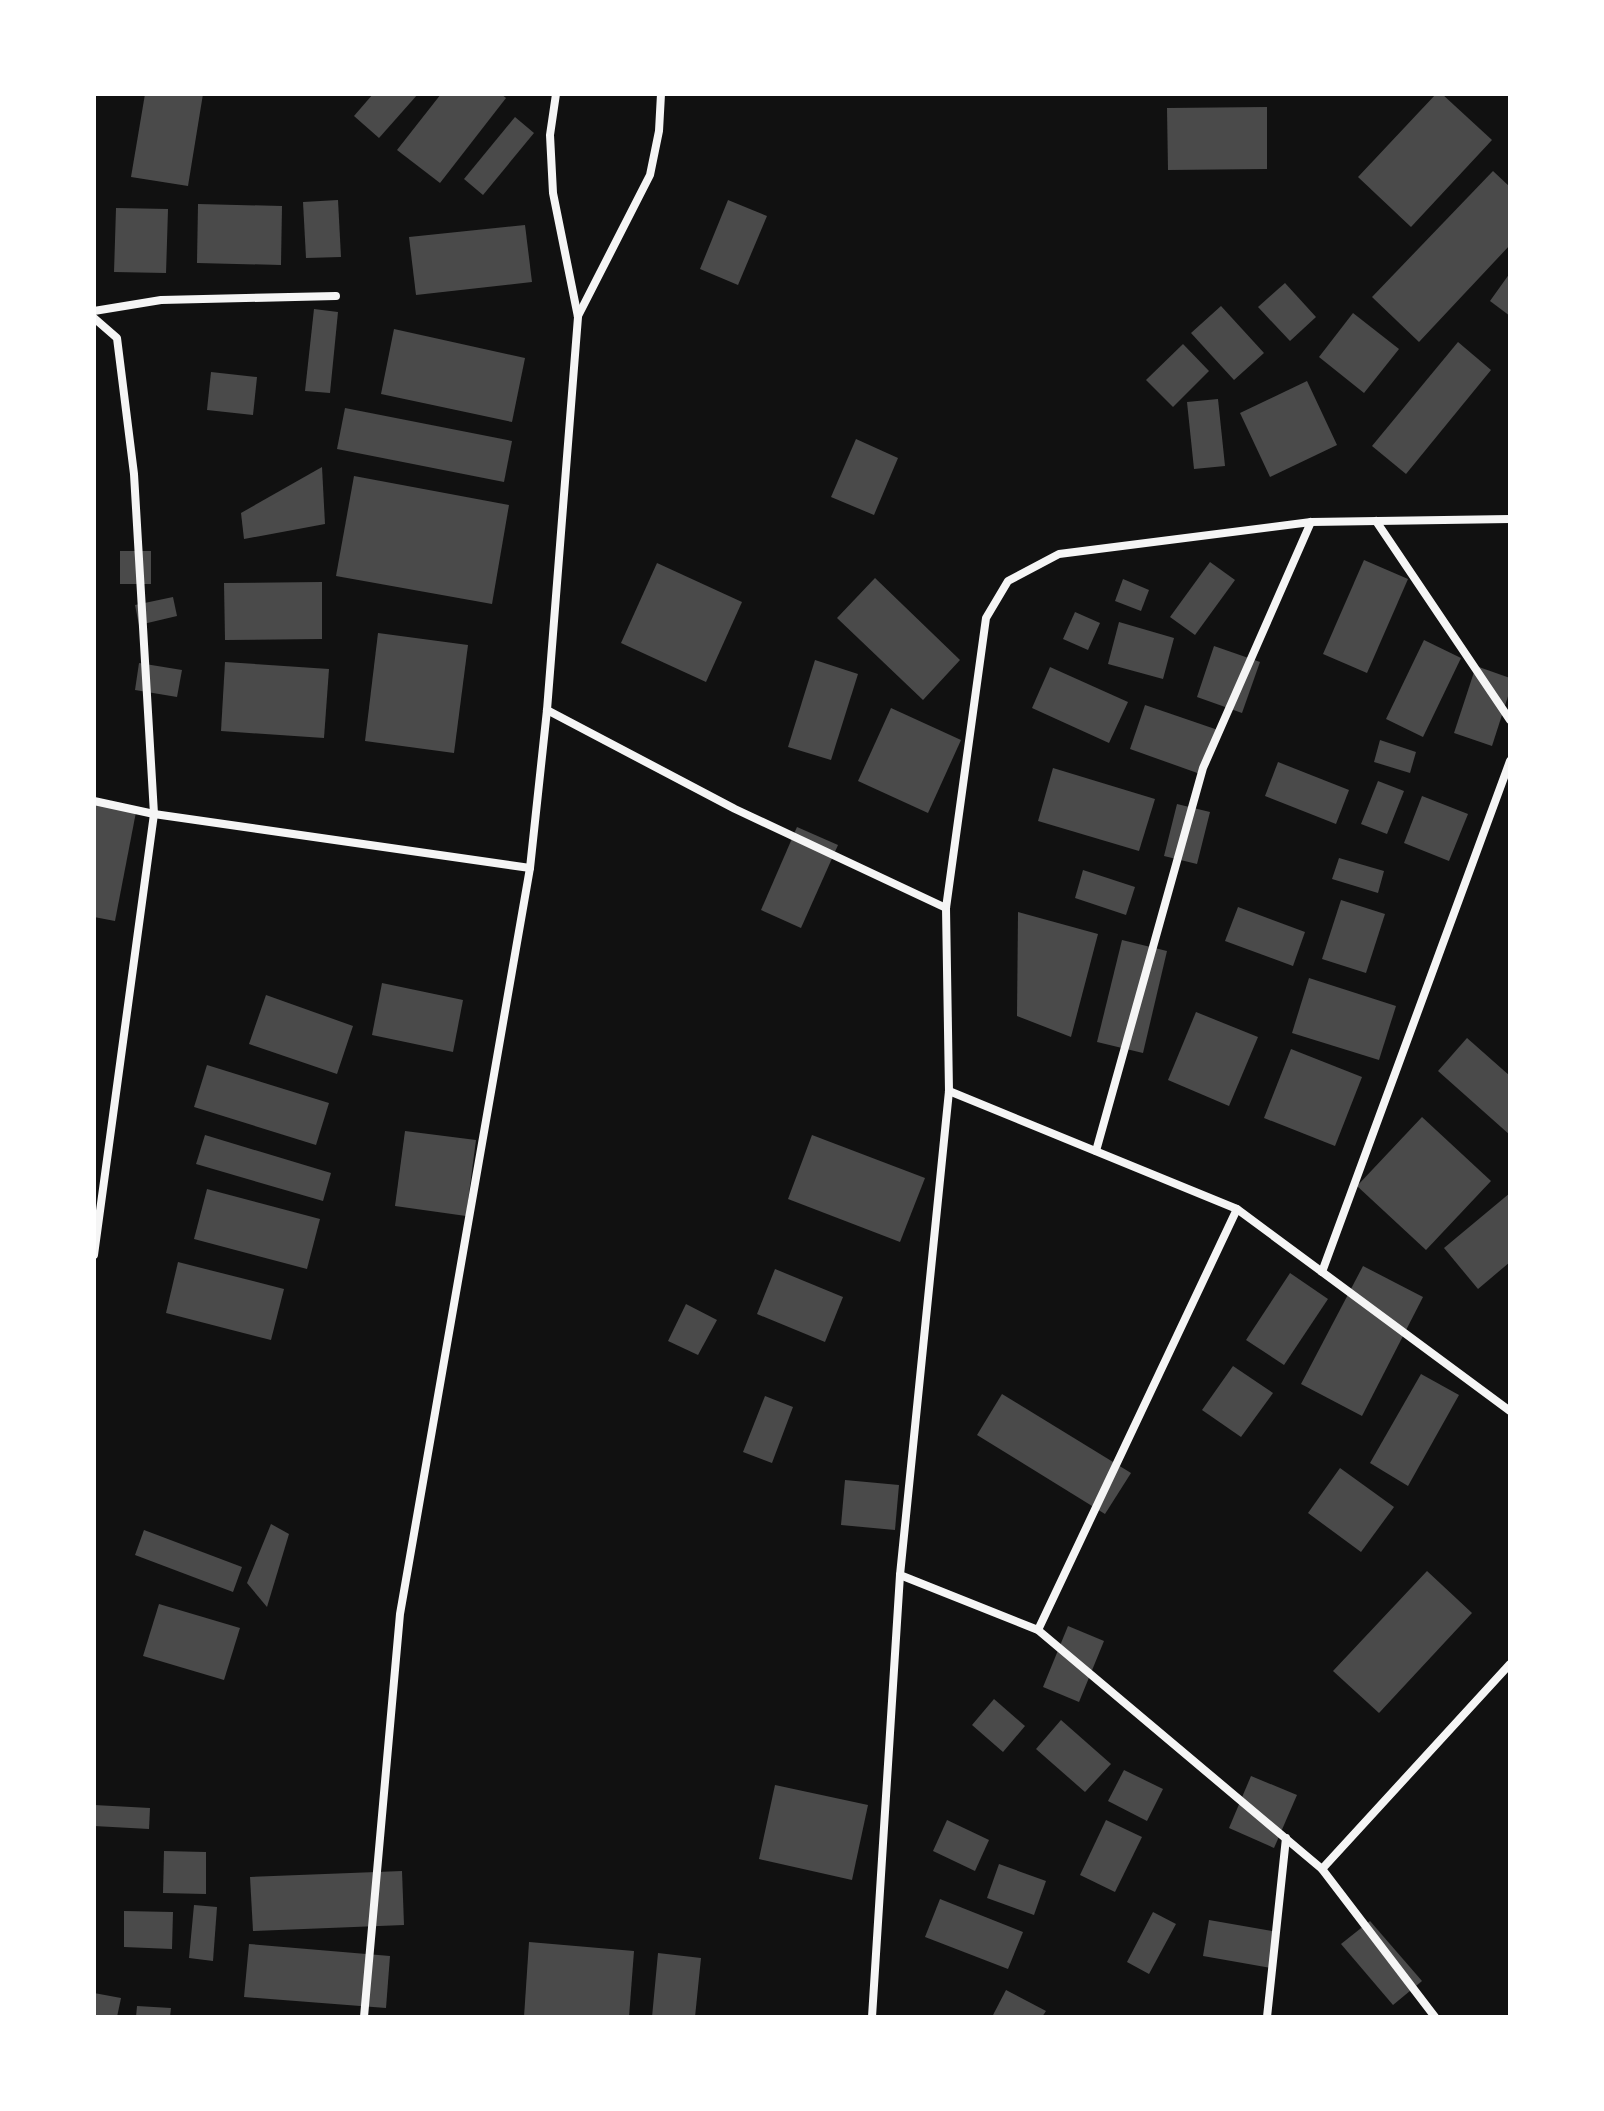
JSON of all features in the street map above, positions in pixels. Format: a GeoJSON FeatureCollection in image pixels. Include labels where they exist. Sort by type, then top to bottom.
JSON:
{"type":"FeatureCollection","features":[{"type":"Feature","properties":{"kind":"street"},"geometry":{"type":"LineString","coordinates":[[364,2017],[400,1614],[530,868],[547,710],[578,317],[553,193],[550,135],[556,94]]}},
{"type":"Feature","properties":{"kind":"street"},"geometry":{"type":"LineString","coordinates":[[578,317],[650,175],[659,131],[661,94]]}},
{"type":"Feature","properties":{"kind":"street"},"geometry":{"type":"LineString","coordinates":[[94,311],[161,300],[336,296]]}},
{"type":"Feature","properties":{"kind":"street"},"geometry":{"type":"LineString","coordinates":[[94,318],[117,338],[134,474],[154,814],[99,1181],[94,1255]]}},
{"type":"Feature","properties":{"kind":"street"},"geometry":{"type":"LineString","coordinates":[[872,2017],[900,1575],[949,1091],[946,908],[986,618],[1008,581],[1059,554],[1311,522],[1510,519]]}},
{"type":"Feature","properties":{"kind":"street"},"geometry":{"type":"LineString","coordinates":[[1376,521],[1510,720]]}},
{"type":"Feature","properties":{"kind":"street"},"geometry":{"type":"LineString","coordinates":[[1096,1151],[1203,768],[1311,522]]}},
{"type":"Feature","properties":{"kind":"street"},"geometry":{"type":"LineString","coordinates":[[547,710],[735,809],[946,908]]}},
{"type":"Feature","properties":{"kind":"street"},"geometry":{"type":"LineString","coordinates":[[1322,1272],[1510,761]]}},
{"type":"Feature","properties":{"kind":"street"},"geometry":{"type":"LineString","coordinates":[[94,801],[154,814],[530,868]]}},
{"type":"Feature","properties":{"kind":"street"},"geometry":{"type":"LineString","coordinates":[[949,1091],[1237,1209],[1510,1411]]}},
{"type":"Feature","properties":{"kind":"street"},"geometry":{"type":"LineString","coordinates":[[1038,1630],[1237,1209]]}},
{"type":"Feature","properties":{"kind":"street"},"geometry":{"type":"LineString","coordinates":[[900,1575],[1038,1630],[1322,1869],[1435,2017]]}},
{"type":"Feature","properties":{"kind":"street"},"geometry":{"type":"LineString","coordinates":[[1322,1869],[1510,1664]]}},
{"type":"Feature","properties":{"kind":"street"},"geometry":{"type":"LineString","coordinates":[[1267,2017],[1286,1838]]}},
{"type":"Feature","properties":{"kind":"building"},"geometry":{"type":"Polygon","coordinates":[[[145,94],[203,94],[188,186],[131,177],[145,94]]]}},
{"type":"Feature","properties":{"kind":"building"},"geometry":{"type":"Polygon","coordinates":[[[373,94],[418,94],[379,138],[354,116],[373,94]]]}},
{"type":"Feature","properties":{"kind":"building"},"geometry":{"type":"Polygon","coordinates":[[[441,94],[501,94],[506,98],[440,183],[397,150],[441,94]]]}},
{"type":"Feature","properties":{"kind":"building"},"geometry":{"type":"Polygon","coordinates":[[[1436,94],[1442,94],[1492,140],[1411,227],[1358,177],[1436,94]]]}},
{"type":"Feature","properties":{"kind":"building"},"geometry":{"type":"Polygon","coordinates":[[[1267,107],[1267,169],[1168,170],[1167,108],[1267,107]]]}},
{"type":"Feature","properties":{"kind":"building"},"geometry":{"type":"Polygon","coordinates":[[[515,117],[534,133],[483,195],[464,179],[515,117]]]}},
{"type":"Feature","properties":{"kind":"building"},"geometry":{"type":"Polygon","coordinates":[[[1493,171],[1510,187],[1510,245],[1419,342],[1372,297],[1493,171]]]}},
{"type":"Feature","properties":{"kind":"building"},"geometry":{"type":"Polygon","coordinates":[[[338,200],[341,257],[306,258],[303,202],[338,200]]]}},
{"type":"Feature","properties":{"kind":"building"},"geometry":{"type":"Polygon","coordinates":[[[728,200],[767,216],[738,285],[700,269],[728,200]]]}},
{"type":"Feature","properties":{"kind":"building"},"geometry":{"type":"Polygon","coordinates":[[[198,204],[282,206],[281,265],[197,263],[198,204]]]}},
{"type":"Feature","properties":{"kind":"building"},"geometry":{"type":"Polygon","coordinates":[[[116,208],[168,209],[166,273],[114,272],[116,208]]]}},
{"type":"Feature","properties":{"kind":"building"},"geometry":{"type":"Polygon","coordinates":[[[525,225],[532,282],[416,295],[409,237],[525,225]]]}},
{"type":"Feature","properties":{"kind":"building"},"geometry":{"type":"Polygon","coordinates":[[[1510,273],[1510,316],[1490,301],[1510,273]]]}},
{"type":"Feature","properties":{"kind":"building"},"geometry":{"type":"Polygon","coordinates":[[[1285,283],[1316,317],[1290,341],[1258,307],[1285,283]]]}},
{"type":"Feature","properties":{"kind":"building"},"geometry":{"type":"Polygon","coordinates":[[[1221,306],[1264,353],[1234,380],[1191,333],[1221,306]]]}},
{"type":"Feature","properties":{"kind":"building"},"geometry":{"type":"Polygon","coordinates":[[[314,309],[338,312],[330,393],[305,391],[314,309]]]}},
{"type":"Feature","properties":{"kind":"building"},"geometry":{"type":"Polygon","coordinates":[[[1353,313],[1399,349],[1364,393],[1319,357],[1353,313]]]}},
{"type":"Feature","properties":{"kind":"building"},"geometry":{"type":"Polygon","coordinates":[[[394,329],[525,358],[512,422],[381,394],[394,329]]]}},
{"type":"Feature","properties":{"kind":"building"},"geometry":{"type":"Polygon","coordinates":[[[1458,342],[1491,370],[1406,474],[1372,446],[1458,342]]]}},
{"type":"Feature","properties":{"kind":"building"},"geometry":{"type":"Polygon","coordinates":[[[1183,344],[1209,371],[1173,407],[1146,380],[1183,344]]]}},
{"type":"Feature","properties":{"kind":"building"},"geometry":{"type":"Polygon","coordinates":[[[211,372],[257,377],[253,415],[207,410],[211,372]]]}},
{"type":"Feature","properties":{"kind":"building"},"geometry":{"type":"Polygon","coordinates":[[[1307,381],[1337,445],[1270,477],[1240,413],[1307,381]]]}},
{"type":"Feature","properties":{"kind":"building"},"geometry":{"type":"Polygon","coordinates":[[[1218,399],[1225,466],[1194,469],[1187,402],[1218,399]]]}},
{"type":"Feature","properties":{"kind":"building"},"geometry":{"type":"Polygon","coordinates":[[[345,408],[512,441],[504,482],[337,449],[345,408]]]}},
{"type":"Feature","properties":{"kind":"building"},"geometry":{"type":"Polygon","coordinates":[[[856,439],[898,458],[874,515],[831,497],[856,439]]]}},
{"type":"Feature","properties":{"kind":"building"},"geometry":{"type":"Polygon","coordinates":[[[322,467],[325,524],[244,539],[241,513],[322,467]]]}},
{"type":"Feature","properties":{"kind":"building"},"geometry":{"type":"Polygon","coordinates":[[[354,476],[509,505],[492,604],[336,576],[354,476]]]}},
{"type":"Feature","properties":{"kind":"building"},"geometry":{"type":"Polygon","coordinates":[[[120,551],[151,551],[151,584],[120,584],[120,551]]]}},
{"type":"Feature","properties":{"kind":"building"},"geometry":{"type":"Polygon","coordinates":[[[1364,560],[1408,579],[1367,673],[1323,654],[1364,560]]]}},
{"type":"Feature","properties":{"kind":"building"},"geometry":{"type":"Polygon","coordinates":[[[1210,562],[1235,580],[1195,635],[1170,617],[1210,562]]]}},
{"type":"Feature","properties":{"kind":"building"},"geometry":{"type":"Polygon","coordinates":[[[657,563],[742,602],[706,682],[621,643],[657,563]]]}},
{"type":"Feature","properties":{"kind":"building"},"geometry":{"type":"Polygon","coordinates":[[[875,578],[960,660],[923,700],[837,618],[875,578]]]}},
{"type":"Feature","properties":{"kind":"building"},"geometry":{"type":"Polygon","coordinates":[[[1123,579],[1149,590],[1141,611],[1115,601],[1123,579]]]}},
{"type":"Feature","properties":{"kind":"building"},"geometry":{"type":"Polygon","coordinates":[[[322,582],[322,639],[225,640],[224,583],[322,582]]]}},
{"type":"Feature","properties":{"kind":"building"},"geometry":{"type":"Polygon","coordinates":[[[173,597],[177,616],[139,625],[135,605],[173,597]]]}},
{"type":"Feature","properties":{"kind":"building"},"geometry":{"type":"Polygon","coordinates":[[[1075,612],[1100,623],[1088,650],[1063,639],[1075,612]]]}},
{"type":"Feature","properties":{"kind":"building"},"geometry":{"type":"Polygon","coordinates":[[[1119,622],[1174,638],[1163,679],[1108,664],[1119,622]]]}},
{"type":"Feature","properties":{"kind":"building"},"geometry":{"type":"Polygon","coordinates":[[[378,633],[468,645],[454,753],[365,741],[378,633]]]}},
{"type":"Feature","properties":{"kind":"building"},"geometry":{"type":"Polygon","coordinates":[[[1424,640],[1461,658],[1423,737],[1386,719],[1424,640]]]}},
{"type":"Feature","properties":{"kind":"building"},"geometry":{"type":"Polygon","coordinates":[[[1214,646],[1260,662],[1242,713],[1197,697],[1214,646]]]}},
{"type":"Feature","properties":{"kind":"building"},"geometry":{"type":"Polygon","coordinates":[[[815,660],[858,674],[831,760],[788,747],[815,660]]]}},
{"type":"Feature","properties":{"kind":"building"},"geometry":{"type":"Polygon","coordinates":[[[225,662],[329,669],[324,738],[221,731],[225,662]]]}},
{"type":"Feature","properties":{"kind":"building"},"geometry":{"type":"Polygon","coordinates":[[[139,663],[182,670],[177,697],[135,690],[139,663]]]}},
{"type":"Feature","properties":{"kind":"building"},"geometry":{"type":"Polygon","coordinates":[[[1476,666],[1510,678],[1510,690],[1492,746],[1454,733],[1476,666]]]}},
{"type":"Feature","properties":{"kind":"building"},"geometry":{"type":"Polygon","coordinates":[[[1050,667],[1128,702],[1109,743],[1032,708],[1050,667]]]}},
{"type":"Feature","properties":{"kind":"building"},"geometry":{"type":"Polygon","coordinates":[[[1145,705],[1218,730],[1203,775],[1130,749],[1145,705]]]}},
{"type":"Feature","properties":{"kind":"building"},"geometry":{"type":"Polygon","coordinates":[[[891,708],[961,740],[928,813],[858,781],[891,708]]]}},
{"type":"Feature","properties":{"kind":"building"},"geometry":{"type":"Polygon","coordinates":[[[1380,740],[1416,752],[1410,773],[1374,762],[1380,740]]]}},
{"type":"Feature","properties":{"kind":"building"},"geometry":{"type":"Polygon","coordinates":[[[1278,762],[1349,790],[1336,824],[1265,796],[1278,762]]]}},
{"type":"Feature","properties":{"kind":"building"},"geometry":{"type":"Polygon","coordinates":[[[1053,768],[1155,799],[1139,851],[1038,821],[1053,768]]]}},
{"type":"Feature","properties":{"kind":"building"},"geometry":{"type":"Polygon","coordinates":[[[1378,781],[1404,791],[1387,834],[1361,824],[1378,781]]]}},
{"type":"Feature","properties":{"kind":"building"},"geometry":{"type":"Polygon","coordinates":[[[1422,796],[1468,814],[1449,861],[1404,843],[1422,796]]]}},
{"type":"Feature","properties":{"kind":"building"},"geometry":{"type":"Polygon","coordinates":[[[94,804],[136,812],[115,921],[94,917],[94,804]]]}},
{"type":"Feature","properties":{"kind":"building"},"geometry":{"type":"Polygon","coordinates":[[[1177,804],[1210,812],[1197,864],[1164,856],[1177,804]]]}},
{"type":"Feature","properties":{"kind":"building"},"geometry":{"type":"Polygon","coordinates":[[[797,827],[838,845],[801,928],[761,910],[797,827]]]}},
{"type":"Feature","properties":{"kind":"building"},"geometry":{"type":"Polygon","coordinates":[[[1339,858],[1384,871],[1378,893],[1332,879],[1339,858]]]}},
{"type":"Feature","properties":{"kind":"building"},"geometry":{"type":"Polygon","coordinates":[[[1083,870],[1135,887],[1126,915],[1075,898],[1083,870]]]}},
{"type":"Feature","properties":{"kind":"building"},"geometry":{"type":"Polygon","coordinates":[[[1341,900],[1385,914],[1366,973],[1322,959],[1341,900]]]}},
{"type":"Feature","properties":{"kind":"building"},"geometry":{"type":"Polygon","coordinates":[[[1238,907],[1305,932],[1293,966],[1225,941],[1238,907]]]}},
{"type":"Feature","properties":{"kind":"building"},"geometry":{"type":"Polygon","coordinates":[[[1018,912],[1098,934],[1071,1037],[1017,1016],[1018,912]]]}},
{"type":"Feature","properties":{"kind":"building"},"geometry":{"type":"Polygon","coordinates":[[[1122,940],[1167,951],[1143,1053],[1097,1042],[1122,940]]]}},
{"type":"Feature","properties":{"kind":"building"},"geometry":{"type":"Polygon","coordinates":[[[1309,978],[1396,1006],[1379,1060],[1292,1033],[1309,978]]]}},
{"type":"Feature","properties":{"kind":"building"},"geometry":{"type":"Polygon","coordinates":[[[382,983],[463,1000],[453,1052],[372,1035],[382,983]]]}},
{"type":"Feature","properties":{"kind":"building"},"geometry":{"type":"Polygon","coordinates":[[[266,995],[353,1026],[337,1074],[249,1044],[266,995]]]}},
{"type":"Feature","properties":{"kind":"building"},"geometry":{"type":"Polygon","coordinates":[[[1196,1012],[1258,1037],[1229,1106],[1168,1080],[1196,1012]]]}},
{"type":"Feature","properties":{"kind":"building"},"geometry":{"type":"Polygon","coordinates":[[[1467,1038],[1510,1076],[1510,1135],[1438,1071],[1467,1038]]]}},
{"type":"Feature","properties":{"kind":"building"},"geometry":{"type":"Polygon","coordinates":[[[1291,1049],[1362,1077],[1335,1146],[1264,1118],[1291,1049]]]}},
{"type":"Feature","properties":{"kind":"building"},"geometry":{"type":"Polygon","coordinates":[[[207,1065],[329,1103],[316,1145],[194,1107],[207,1065]]]}},
{"type":"Feature","properties":{"kind":"building"},"geometry":{"type":"Polygon","coordinates":[[[1422,1117],[1491,1181],[1426,1250],[1357,1186],[1422,1117]]]}},
{"type":"Feature","properties":{"kind":"building"},"geometry":{"type":"Polygon","coordinates":[[[405,1131],[476,1140],[466,1216],[395,1206],[405,1131]]]}},
{"type":"Feature","properties":{"kind":"building"},"geometry":{"type":"Polygon","coordinates":[[[205,1135],[331,1173],[323,1201],[196,1164],[205,1135]]]}},
{"type":"Feature","properties":{"kind":"building"},"geometry":{"type":"Polygon","coordinates":[[[812,1135],[925,1178],[900,1242],[788,1199],[812,1135]]]}},
{"type":"Feature","properties":{"kind":"building"},"geometry":{"type":"Polygon","coordinates":[[[207,1189],[320,1219],[307,1269],[194,1239],[207,1189]]]}},
{"type":"Feature","properties":{"kind":"building"},"geometry":{"type":"Polygon","coordinates":[[[1510,1193],[1510,1262],[1478,1289],[1444,1248],[1510,1193]]]}},
{"type":"Feature","properties":{"kind":"building"},"geometry":{"type":"Polygon","coordinates":[[[178,1262],[284,1289],[271,1340],[166,1313],[178,1262]]]}},
{"type":"Feature","properties":{"kind":"building"},"geometry":{"type":"Polygon","coordinates":[[[1363,1266],[1423,1297],[1362,1416],[1301,1384],[1363,1266]]]}},
{"type":"Feature","properties":{"kind":"building"},"geometry":{"type":"Polygon","coordinates":[[[775,1269],[843,1297],[825,1342],[757,1314],[775,1269]]]}},
{"type":"Feature","properties":{"kind":"building"},"geometry":{"type":"Polygon","coordinates":[[[1290,1273],[1328,1299],[1284,1365],[1246,1340],[1290,1273]]]}},
{"type":"Feature","properties":{"kind":"building"},"geometry":{"type":"Polygon","coordinates":[[[686,1304],[717,1320],[698,1355],[668,1341],[686,1304]]]}},
{"type":"Feature","properties":{"kind":"building"},"geometry":{"type":"Polygon","coordinates":[[[1233,1366],[1273,1393],[1241,1437],[1202,1410],[1233,1366]]]}},
{"type":"Feature","properties":{"kind":"building"},"geometry":{"type":"Polygon","coordinates":[[[1421,1374],[1459,1395],[1408,1486],[1370,1463],[1421,1374]]]}},
{"type":"Feature","properties":{"kind":"building"},"geometry":{"type":"Polygon","coordinates":[[[1002,1394],[1131,1473],[1105,1514],[977,1435],[1002,1394]]]}},
{"type":"Feature","properties":{"kind":"building"},"geometry":{"type":"Polygon","coordinates":[[[765,1396],[793,1407],[772,1463],[743,1452],[765,1396]]]}},
{"type":"Feature","properties":{"kind":"building"},"geometry":{"type":"Polygon","coordinates":[[[1340,1468],[1394,1507],[1361,1552],[1308,1513],[1340,1468]]]}},
{"type":"Feature","properties":{"kind":"building"},"geometry":{"type":"Polygon","coordinates":[[[845,1480],[899,1485],[895,1530],[841,1525],[845,1480]]]}},
{"type":"Feature","properties":{"kind":"building"},"geometry":{"type":"Polygon","coordinates":[[[271,1524],[289,1534],[267,1607],[247,1583],[271,1524]]]}},
{"type":"Feature","properties":{"kind":"building"},"geometry":{"type":"Polygon","coordinates":[[[144,1530],[242,1567],[233,1592],[135,1555],[144,1530]]]}},
{"type":"Feature","properties":{"kind":"building"},"geometry":{"type":"Polygon","coordinates":[[[1427,1571],[1472,1613],[1379,1713],[1333,1671],[1427,1571]]]}},
{"type":"Feature","properties":{"kind":"building"},"geometry":{"type":"Polygon","coordinates":[[[159,1604],[240,1628],[224,1680],[143,1656],[159,1604]]]}},
{"type":"Feature","properties":{"kind":"building"},"geometry":{"type":"Polygon","coordinates":[[[1068,1626],[1104,1641],[1079,1702],[1043,1687],[1068,1626]]]}},
{"type":"Feature","properties":{"kind":"building"},"geometry":{"type":"Polygon","coordinates":[[[994,1699],[1025,1726],[1003,1752],[972,1725],[994,1699]]]}},
{"type":"Feature","properties":{"kind":"building"},"geometry":{"type":"Polygon","coordinates":[[[1061,1720],[1111,1764],[1085,1792],[1036,1749],[1061,1720]]]}},
{"type":"Feature","properties":{"kind":"building"},"geometry":{"type":"Polygon","coordinates":[[[1124,1770],[1163,1789],[1147,1821],[1108,1801],[1124,1770]]]}},
{"type":"Feature","properties":{"kind":"building"},"geometry":{"type":"Polygon","coordinates":[[[1251,1776],[1297,1795],[1274,1848],[1229,1828],[1251,1776]]]}},
{"type":"Feature","properties":{"kind":"building"},"geometry":{"type":"Polygon","coordinates":[[[775,1785],[868,1805],[852,1880],[759,1859],[775,1785]]]}},
{"type":"Feature","properties":{"kind":"building"},"geometry":{"type":"Polygon","coordinates":[[[94,1805],[150,1808],[149,1829],[94,1826],[94,1805]]]}},
{"type":"Feature","properties":{"kind":"building"},"geometry":{"type":"Polygon","coordinates":[[[947,1820],[989,1840],[975,1871],[933,1851],[947,1820]]]}},
{"type":"Feature","properties":{"kind":"building"},"geometry":{"type":"Polygon","coordinates":[[[1106,1820],[1142,1837],[1115,1892],[1080,1875],[1106,1820]]]}},
{"type":"Feature","properties":{"kind":"building"},"geometry":{"type":"Polygon","coordinates":[[[164,1851],[206,1852],[206,1894],[163,1893],[164,1851]]]}},
{"type":"Feature","properties":{"kind":"building"},"geometry":{"type":"Polygon","coordinates":[[[999,1864],[1046,1881],[1034,1915],[987,1898],[999,1864]]]}},
{"type":"Feature","properties":{"kind":"building"},"geometry":{"type":"Polygon","coordinates":[[[402,1871],[404,1925],[253,1931],[250,1877],[402,1871]]]}},
{"type":"Feature","properties":{"kind":"building"},"geometry":{"type":"Polygon","coordinates":[[[940,1899],[1023,1932],[1008,1969],[925,1937],[940,1899]]]}},
{"type":"Feature","properties":{"kind":"building"},"geometry":{"type":"Polygon","coordinates":[[[194,1905],[217,1907],[213,1961],[189,1958],[194,1905]]]}},
{"type":"Feature","properties":{"kind":"building"},"geometry":{"type":"Polygon","coordinates":[[[124,1911],[173,1912],[172,1949],[124,1947],[124,1911]]]}},
{"type":"Feature","properties":{"kind":"building"},"geometry":{"type":"Polygon","coordinates":[[[1153,1912],[1176,1924],[1149,1974],[1127,1962],[1153,1912]]]}},
{"type":"Feature","properties":{"kind":"building"},"geometry":{"type":"Polygon","coordinates":[[[1209,1920],[1277,1932],[1271,1968],[1203,1956],[1209,1920]]]}},
{"type":"Feature","properties":{"kind":"building"},"geometry":{"type":"Polygon","coordinates":[[[1370,1921],[1422,1981],[1393,2005],[1341,1944],[1370,1921]]]}},
{"type":"Feature","properties":{"kind":"building"},"geometry":{"type":"Polygon","coordinates":[[[529,1942],[634,1951],[629,2017],[524,2017],[529,1942]]]}},
{"type":"Feature","properties":{"kind":"building"},"geometry":{"type":"Polygon","coordinates":[[[249,1944],[390,1956],[386,2008],[244,1997],[249,1944]]]}},
{"type":"Feature","properties":{"kind":"building"},"geometry":{"type":"Polygon","coordinates":[[[658,1953],[701,1958],[695,2017],[652,2017],[658,1953]]]}},
{"type":"Feature","properties":{"kind":"building"},"geometry":{"type":"Polygon","coordinates":[[[1006,1990],[1046,2011],[1042,2017],[992,2017],[1006,1990]]]}},
{"type":"Feature","properties":{"kind":"building"},"geometry":{"type":"Polygon","coordinates":[[[94,1993],[121,1998],[117,2017],[94,2017],[94,1993]]]}},
{"type":"Feature","properties":{"kind":"building"},"geometry":{"type":"Polygon","coordinates":[[[137,2006],[171,2008],[170,2017],[136,2017],[137,2006]]]}}]}
